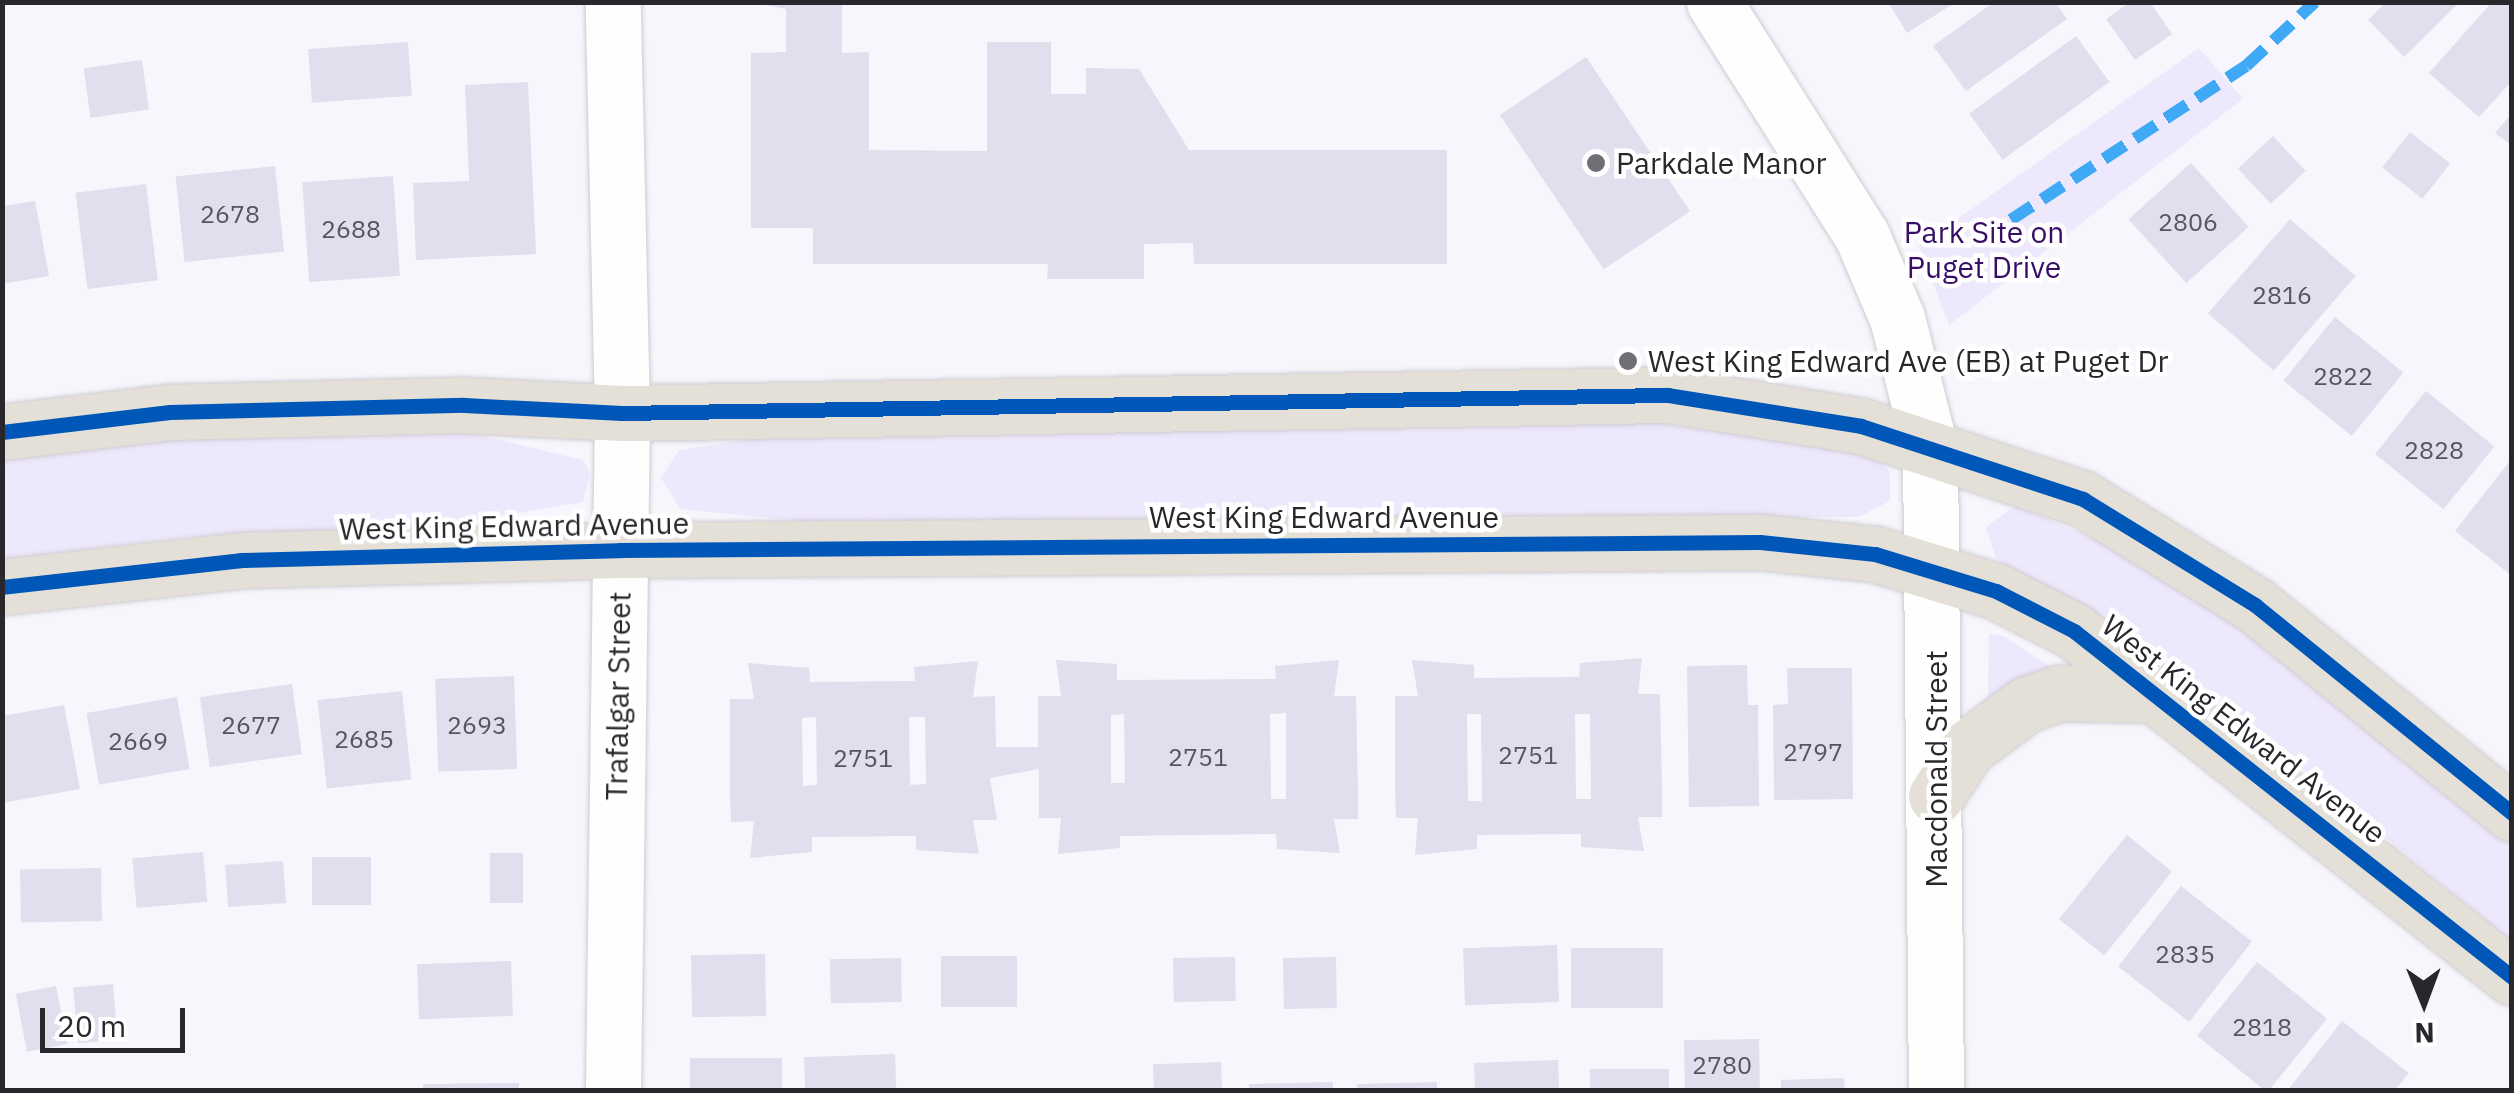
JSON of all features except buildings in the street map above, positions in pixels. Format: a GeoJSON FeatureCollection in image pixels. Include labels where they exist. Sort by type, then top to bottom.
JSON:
{"type":"FeatureCollection","features":[{"type":"Feature","properties":{"kind":"main road"},"geometry":{"type":"LineString","coordinates":[[2,432],[170,412],[464,405],[622,413],[1668,395],[1861,426],[2084,499],[2168,543],[2512,813]]}},
{"type":"Feature","properties":{"kind":"main road","name":"West King Edward Avenue"},"geometry":{"type":"LineString","coordinates":[[2,587],[241,560],[620,550],[1760,542],[1933,569],[2074,630],[2166,695],[2512,978]]}},
{"type":"Feature","properties":{"kind":"main road"},"geometry":{"type":"LineString","coordinates":[[1936,796],[1967,748],[2027,704],[2059,693],[2166,695]]}},
{"type":"Feature","properties":{"kind":"street","name":"Trafalgar Street"},"geometry":{"type":"LineString","coordinates":[[613,2],[622,413],[613,1090]]}},
{"type":"Feature","properties":{"kind":"street","name":"Macdonald Street"},"geometry":{"type":"LineString","coordinates":[[1714,2],[1862,236],[1897,318],[1930,447],[1936,1090]]}},
{"type":"Feature","properties":{"kind":"green space","name":"Park Site on Puget Drive"},"geometry":{"type":"Polygon","coordinates":[[[2199,48],[2243,99],[1949,325],[1919,246],[2199,48]]]}},
{"type":"Feature","properties":{"kind":"green space"},"geometry":{"type":"Polygon","coordinates":[[[1622,418],[1870,452],[1890,472],[1890,501],[1858,517],[800,521],[680,509],[661,478],[679,450],[815,429],[1622,418]]]}},
{"type":"Feature","properties":{"kind":"green space"},"geometry":{"type":"Polygon","coordinates":[[[462,431],[583,460],[590,473],[583,502],[429,528],[184,537],[3,560],[3,458],[166,438],[462,431]]]}},
{"type":"Feature","properties":{"kind":"green space"},"geometry":{"type":"Polygon","coordinates":[[[2015,506],[2137,556],[2196,594],[2511,843],[2511,941],[2155,647],[1996,559],[1986,527],[2015,506]]]}},
{"type":"Feature","properties":{"kind":"green space"},"geometry":{"type":"Polygon","coordinates":[[[1989,633],[2004,636],[2052,668],[1988,699],[1989,633]]]}},
{"type":"Feature","properties":{"kind":"marked path"},"geometry":{"type":"LineString","coordinates":[[1980,240],[2246,66],[2315,2]]}},
{"type":"Feature","properties":{"kind":"cycle path"},"geometry":{"type":"LineString","coordinates":[[2,432],[170,412],[464,405],[622,413],[1668,395],[1861,426],[2083,499],[2255,605],[2512,813]]}},
{"type":"Feature","properties":{"kind":"cycle path"},"geometry":{"type":"LineString","coordinates":[[2,587],[241,560],[620,550],[1760,542],[1875,554],[1996,591],[2074,631],[2512,977]]}},
{"type":"Feature","properties":{"kind":"place","name":"Parkdale Manor"},"geometry":{"type":"Point","coordinates":[1596,163]}},
{"type":"Feature","properties":{"kind":"place","name":"West King Edward Ave (EB) at Puget Dr"},"geometry":{"type":"Point","coordinates":[1628,361]}}]}
